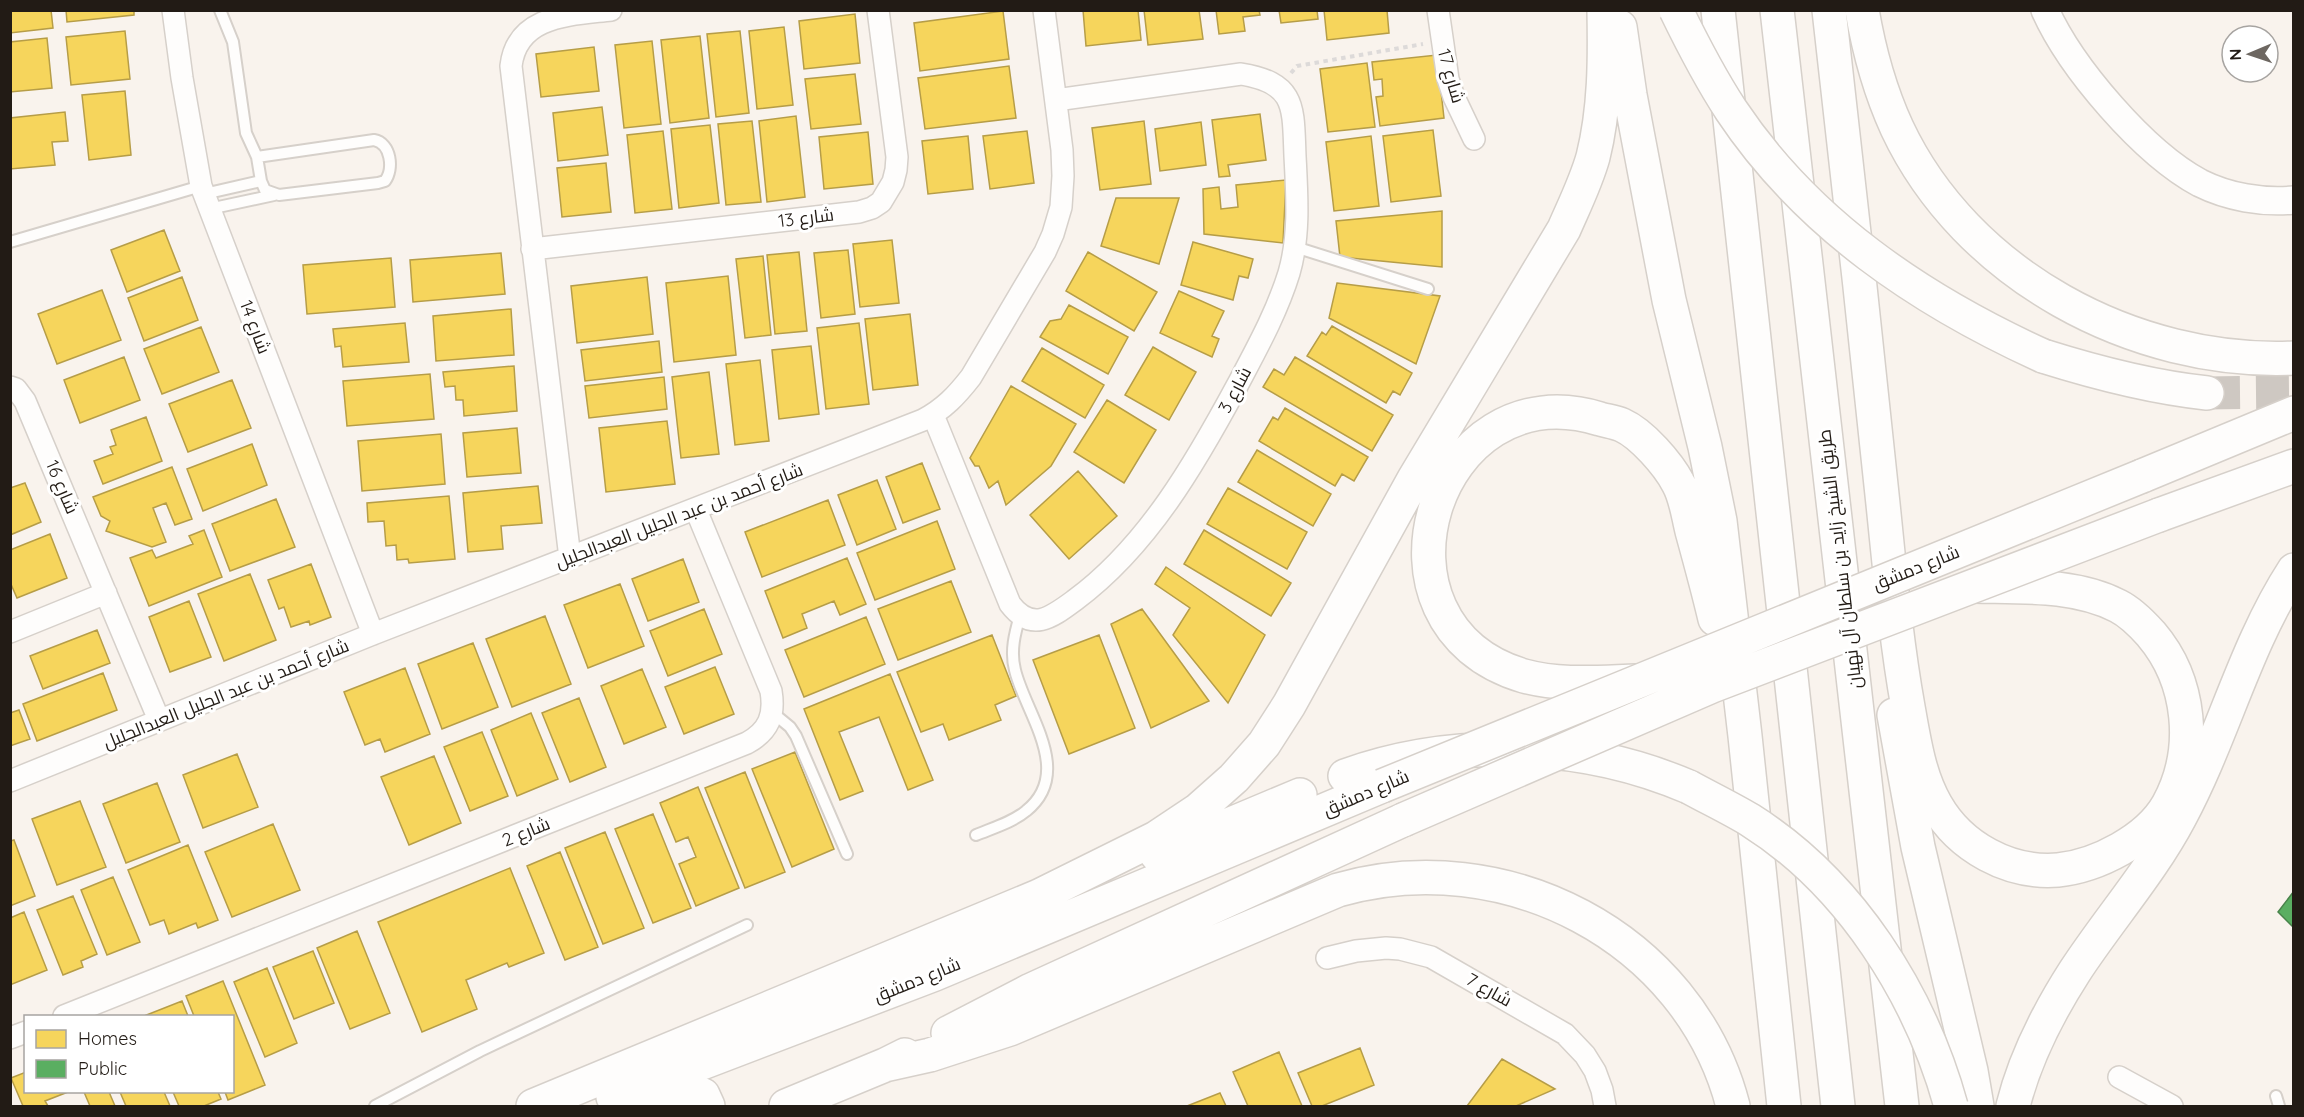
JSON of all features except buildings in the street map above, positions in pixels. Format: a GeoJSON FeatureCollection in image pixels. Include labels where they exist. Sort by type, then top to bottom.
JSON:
{"type":"FeatureCollection","features":[{"type":"Feature","properties":{"kind":"main road"},"geometry":{"type":"LineString","coordinates":[[533,1107],[1040,896],[1156,838],[1198,810],[1234,778],[1263,744],[1282,714],[1414,479],[1545,262],[1579,197],[1592,158],[1600,120],[1604,76],[1604,10]]}},
{"type":"Feature","properties":{"kind":"main road"},"geometry":{"type":"LineString","coordinates":[[1618,10],[1632,105],[1663,268],[1706,447],[1720,521],[1746,736],[1784,1107]]}},
{"type":"Feature","properties":{"kind":"main road"},"geometry":{"type":"LineString","coordinates":[[1676,10],[1710,76],[1754,141],[1780,173],[1836,229],[1864,252],[1964,318],[2043,356],[2123,380],[2166,389],[2207,393]]}},
{"type":"Feature","properties":{"kind":"main road"},"geometry":{"type":"LineString","coordinates":[[1718,10],[1838,1107]]}},
{"type":"Feature","properties":{"kind":"main road","name":"طريق الشيخ زايد بن سلطان آل نهيان"},"geometry":{"type":"LineString","coordinates":[[1777,10],[1902,1107]]}},
{"type":"Feature","properties":{"kind":"main road"},"geometry":{"type":"LineString","coordinates":[[1829,10],[1862,291],[1895,618],[1912,728],[1923,775],[1935,803],[1949,824],[1962,838],[1984,854],[2009,864],[2034,870],[2061,870],[2112,854],[2134,841],[2167,806],[2179,776],[2186,744],[2186,716],[2182,689],[2162,647],[2142,624],[2119,606],[2057,587],[1971,586]]}},
{"type":"Feature","properties":{"kind":"main road"},"geometry":{"type":"LineString","coordinates":[[1862,10],[1867,42],[1878,78],[1897,128],[1917,164],[1966,227],[2020,274],[2076,309],[2149,340],[2217,354],[2294,358]]}},
{"type":"Feature","properties":{"kind":"main road"},"geometry":{"type":"LineString","coordinates":[[1862,291],[1865,437],[1881,626],[1897,737],[1918,847],[1971,1071],[1977,1107]]}},
{"type":"Feature","properties":{"kind":"main road","name":"شارع دمشق"},"geometry":{"type":"LineString","coordinates":[[588,1107],[935,974],[1382,786],[2294,413]]}},
{"type":"Feature","properties":{"kind":"main road"},"geometry":{"type":"LineString","coordinates":[[1637,681],[1566,682],[1543,680],[1507,670],[1490,661],[1462,637],[1450,622],[1432,588],[1427,553],[1429,530],[1449,475],[1474,445],[1494,431],[1523,418],[1539,414],[1582,414],[1623,426],[1660,456],[1679,484],[1746,736]]}},
{"type":"Feature","properties":{"kind":"main road","name":"شارع دمشق"},"geometry":{"type":"LineString","coordinates":[[786,1107],[885,1065],[1041,985],[1403,820],[1712,686],[1971,586],[2294,466]]}},
{"type":"Feature","properties":{"kind":"main road"},"geometry":{"type":"LineString","coordinates":[[2013,1107],[2019,1083],[2032,1051],[2059,999],[2076,970],[2145,875],[2180,818],[2207,760],[2259,632],[2294,570]]}},
{"type":"Feature","properties":{"kind":"main road"},"geometry":{"type":"LineString","coordinates":[[1040,896],[1119,871],[1344,777],[1372,767],[1423,755],[1486,750],[1529,751],[1582,756],[1634,767],[1689,787],[1750,820],[1808,866],[1858,920],[1880,950],[1909,999],[1935,1057],[1951,1107]]}},
{"type":"Feature","properties":{"kind":"main road"},"geometry":{"type":"LineString","coordinates":[[885,1065],[970,1043],[1020,1025],[1338,890],[1392,878],[1452,877],[1492,883],[1540,897],[1592,922],[1638,956],[1674,993],[1699,1028],[1722,1073],[1732,1107]]}},
{"type":"Feature","properties":{"kind":"main road"},"geometry":{"type":"LineString","coordinates":[[639,1107],[690,1089],[699,1091],[703,1095],[708,1107]]}},
{"type":"Feature","properties":{"kind":"street","name":"شارع 14"},"geometry":{"type":"LineString","coordinates":[[173,10],[189,123],[205,196],[373,634]]}},
{"type":"Feature","properties":{"kind":"street"},"geometry":{"type":"LineString","coordinates":[[570,558],[512,78],[513,53],[520,40],[528,32],[550,20],[611,10]]}},
{"type":"Feature","properties":{"kind":"street","name":"شارع 13"},"geometry":{"type":"LineString","coordinates":[[532,249],[859,212],[881,202],[894,182],[897,156],[878,10]]}},
{"type":"Feature","properties":{"kind":"street","name":"شارع أحمد بن عبد الجليل العبدالجليل"},"geometry":{"type":"LineString","coordinates":[[10,781],[373,634],[696,510],[933,415],[958,394],[971,377],[1045,252],[1061,207],[1062,150],[1044,10]]}},
{"type":"Feature","properties":{"kind":"street","name":"شارع 17"},"geometry":{"type":"LineString","coordinates":[[1438,10],[1448,79],[1474,139]]}},
{"type":"Feature","properties":{"kind":"street"},"geometry":{"type":"LineString","coordinates":[[2045,10],[2067,48],[2107,100],[2167,161],[2202,184],[2221,192],[2262,201],[2294,200]]}},
{"type":"Feature","properties":{"kind":"street"},"geometry":{"type":"LineString","coordinates":[[1056,100],[1229,75],[1257,77],[1278,86]]}},
{"type":"Feature","properties":{"kind":"street","name":"شارع 3"},"geometry":{"type":"LineString","coordinates":[[1020,615],[1031,620],[1039,620],[1054,615],[1104,576],[1149,528],[1218,420],[1268,327],[1289,273],[1295,247],[1298,201],[1293,115],[1289,101],[1278,86]]}},
{"type":"Feature","properties":{"kind":"street","name":"شارع 16"},"geometry":{"type":"LineString","coordinates":[[10,387],[22,395],[26,401],[159,720]]}},
{"type":"Feature","properties":{"kind":"street"},"geometry":{"type":"LineString","coordinates":[[933,415],[1006,594],[1020,615]]}},
{"type":"Feature","properties":{"kind":"street"},"geometry":{"type":"LineString","coordinates":[[696,510],[771,691],[773,713]]}},
{"type":"Feature","properties":{"kind":"street"},"geometry":{"type":"LineString","coordinates":[[10,632],[106,593]]}},
{"type":"Feature","properties":{"kind":"street","name":"شارع 2"},"geometry":{"type":"LineString","coordinates":[[69,1015],[747,743],[760,735],[773,713]]}},
{"type":"Feature","properties":{"kind":"street","name":"شارع 7"},"geometry":{"type":"LineString","coordinates":[[1327,958],[1356,951],[1386,948],[1431,957],[1565,1034],[1586,1055],[1595,1071],[1602,1089],[1605,1107]]}},
{"type":"Feature","properties":{"kind":"street"},"geometry":{"type":"LineString","coordinates":[[2119,1077],[2172,1107]]}},
{"type":"Feature","properties":{"kind":"lane"},"geometry":{"type":"LineString","coordinates":[[220,10],[233,42],[246,133],[257,157],[265,190],[274,195]]}},
{"type":"Feature","properties":{"kind":"lane"},"geometry":{"type":"LineString","coordinates":[[205,196],[274,195],[381,183],[389,175],[387,148],[382,142],[374,140],[257,157]]}},
{"type":"Feature","properties":{"kind":"lane"},"geometry":{"type":"LineString","coordinates":[[10,242],[261,181]]}},
{"type":"Feature","properties":{"kind":"lane"},"geometry":{"type":"LineString","coordinates":[[1295,247],[1428,289]]}},
{"type":"Feature","properties":{"kind":"lane"},"geometry":{"type":"LineString","coordinates":[[976,835],[1027,810],[1036,800],[1047,774],[1044,746],[1015,670],[1013,648],[1020,615]]}},
{"type":"Feature","properties":{"kind":"lane"},"geometry":{"type":"LineString","coordinates":[[773,713],[790,727],[796,736],[847,854]]}},
{"type":"Feature","properties":{"kind":"lane"},"geometry":{"type":"LineString","coordinates":[[375,1107],[480,1051],[747,925]]}},
{"type":"Feature","properties":{"kind":"path"},"geometry":{"type":"LineString","coordinates":[[1278,86],[1297,66],[1441,41]]}},
{"type":"Feature","properties":{"kind":"tunnel"},"geometry":{"type":"LineString","coordinates":[[2207,393],[2294,392]]}}]}
